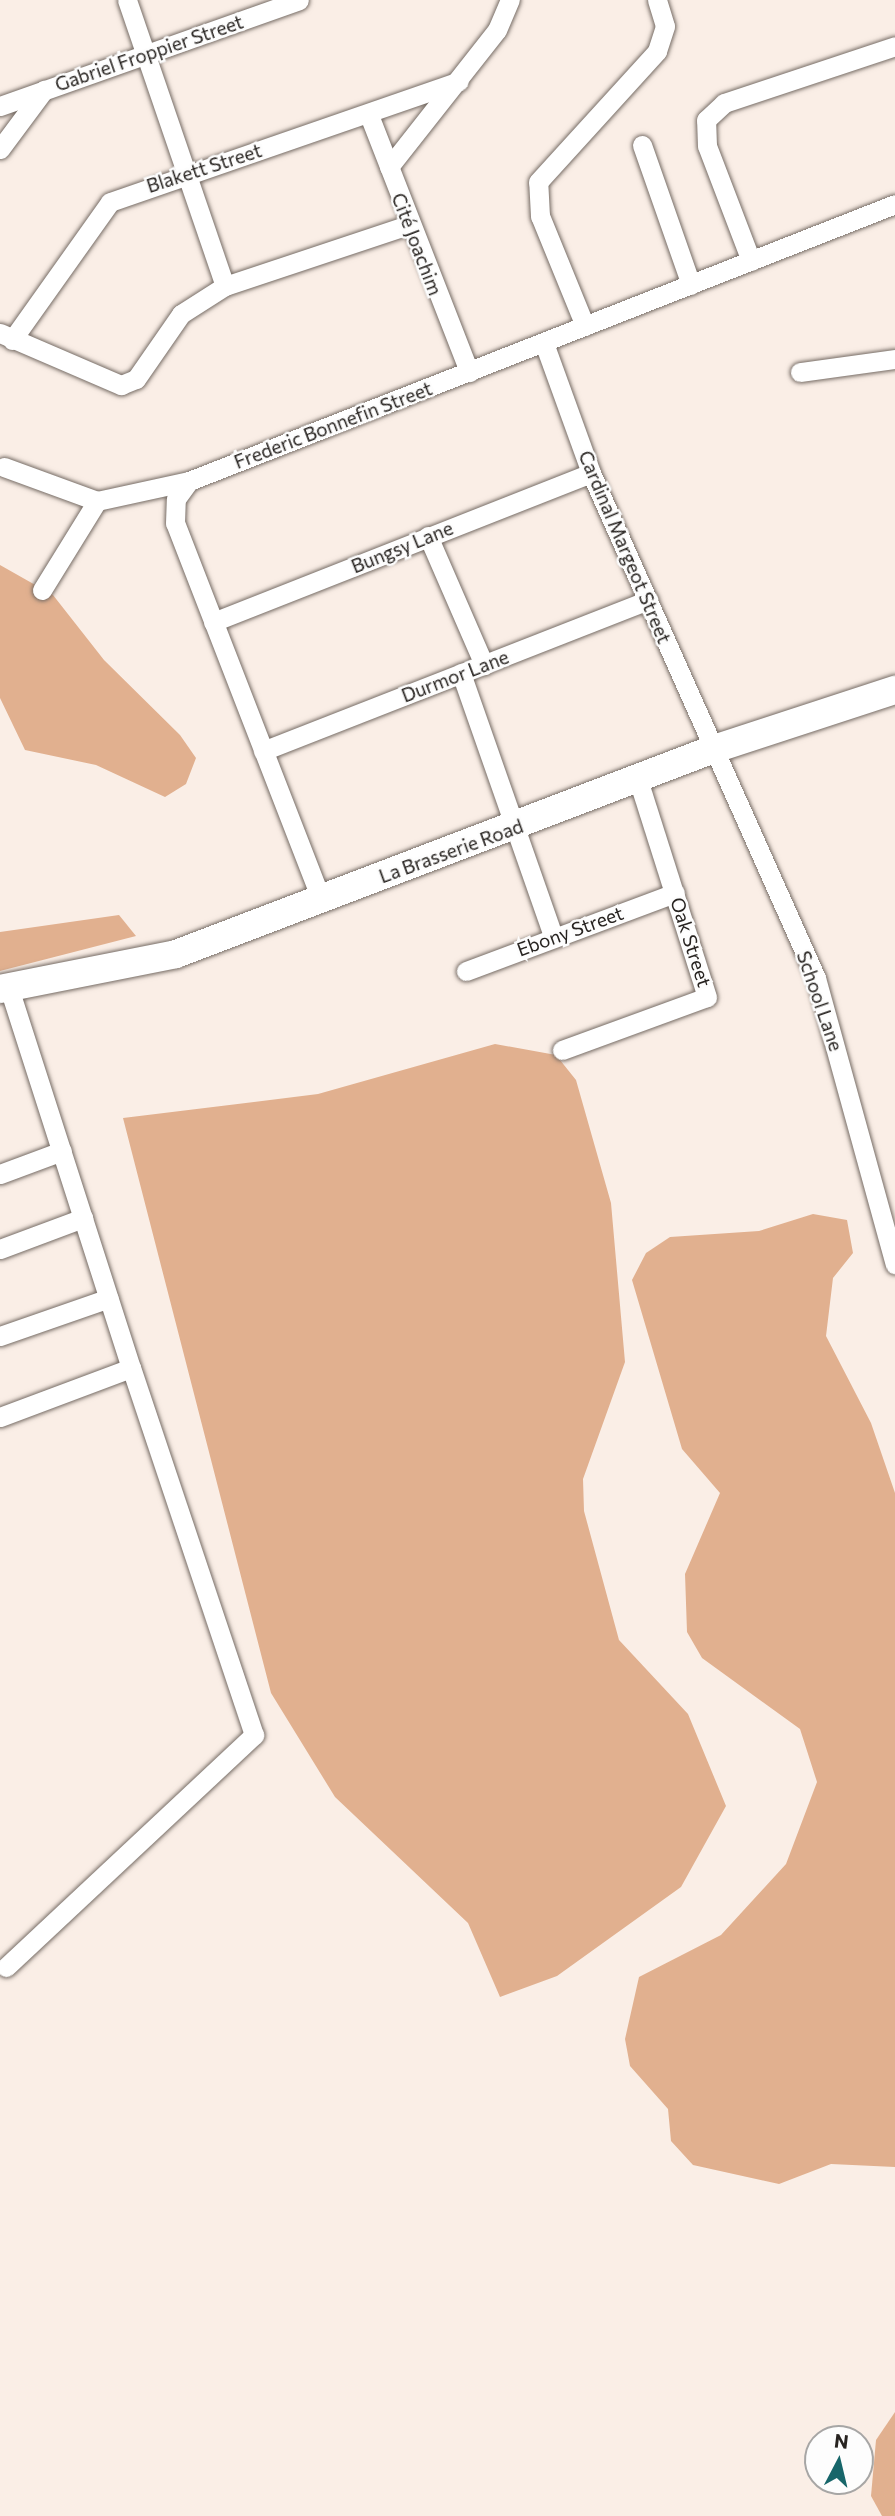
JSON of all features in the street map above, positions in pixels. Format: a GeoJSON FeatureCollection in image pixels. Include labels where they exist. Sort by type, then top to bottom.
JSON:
{"type":"FeatureCollection","features":[{"type":"Feature","properties":{"kind":"main road","name":"La Brasserie Road"},"geometry":{"type":"LineString","coordinates":[[5,988],[176,954],[516,828],[711,750],[895,690]]}},
{"type":"Feature","properties":{"kind":"street"},"geometry":{"type":"LineString","coordinates":[[127,0],[225,286]]}},
{"type":"Feature","properties":{"kind":"street","name":"Gabriel Froppier Street"},"geometry":{"type":"LineString","coordinates":[[0,106],[299,0]]}},
{"type":"Feature","properties":{"kind":"street"},"geometry":{"type":"LineString","coordinates":[[388,167],[459,81],[510,0]]}},
{"type":"Feature","properties":{"kind":"street"},"geometry":{"type":"LineString","coordinates":[[585,326],[540,216],[538,182],[657,51],[665,26],[657,0]]}},
{"type":"Feature","properties":{"kind":"street"},"geometry":{"type":"LineString","coordinates":[[751,261],[708,146],[706,120],[724,103],[895,46]]}},
{"type":"Feature","properties":{"kind":"street","name":"Blakett Street"},"geometry":{"type":"LineString","coordinates":[[6,337],[110,202],[187,173],[369,115],[459,81]]}},
{"type":"Feature","properties":{"kind":"street"},"geometry":{"type":"LineString","coordinates":[[0,149],[44,90]]}},
{"type":"Feature","properties":{"kind":"street","name":"Cité Joachim"},"geometry":{"type":"LineString","coordinates":[[369,115],[408,225],[470,372]]}},
{"type":"Feature","properties":{"kind":"street"},"geometry":{"type":"LineString","coordinates":[[642,145],[691,285]]}},
{"type":"Feature","properties":{"kind":"street","name":"Frederic Bonnefin Street"},"geometry":{"type":"LineString","coordinates":[[97,501],[189,481],[895,204]]}},
{"type":"Feature","properties":{"kind":"street"},"geometry":{"type":"LineString","coordinates":[[6,337],[121,385],[136,379],[181,314],[225,286],[408,225]]}},
{"type":"Feature","properties":{"kind":"street","name":"Cardinal Margeot Street"},"geometry":{"type":"LineString","coordinates":[[544,343],[591,473],[711,750]]}},
{"type":"Feature","properties":{"kind":"street"},"geometry":{"type":"LineString","coordinates":[[800,372],[895,359]]}},
{"type":"Feature","properties":{"kind":"street"},"geometry":{"type":"LineString","coordinates":[[4,467],[97,501],[42,590]]}},
{"type":"Feature","properties":{"kind":"street","name":"Bungsy Lane"},"geometry":{"type":"LineString","coordinates":[[213,622],[591,473]]}},
{"type":"Feature","properties":{"kind":"street"},"geometry":{"type":"LineString","coordinates":[[189,481],[176,499],[175,523],[321,899]]}},
{"type":"Feature","properties":{"kind":"street"},"geometry":{"type":"LineString","coordinates":[[428,536],[484,665]]}},
{"type":"Feature","properties":{"kind":"street","name":"Durmor Lane"},"geometry":{"type":"LineString","coordinates":[[263,751],[648,600]]}},
{"type":"Feature","properties":{"kind":"street"},"geometry":{"type":"LineString","coordinates":[[461,673],[553,936]]}},
{"type":"Feature","properties":{"kind":"street","name":"School Lane"},"geometry":{"type":"LineString","coordinates":[[711,750],[816,978],[870,1159],[875,1196],[895,1264]]}},
{"type":"Feature","properties":{"kind":"street","name":"Oak Street"},"geometry":{"type":"LineString","coordinates":[[562,1050],[707,997],[638,779]]}},
{"type":"Feature","properties":{"kind":"street","name":"Ebony Street"},"geometry":{"type":"LineString","coordinates":[[466,971],[553,936],[675,893]]}},
{"type":"Feature","properties":{"kind":"street"},"geometry":{"type":"LineString","coordinates":[[5,988],[62,1151],[131,1368],[254,1735],[6,1967]]}},
{"type":"Feature","properties":{"kind":"street"},"geometry":{"type":"LineString","coordinates":[[0,1174],[62,1151]]}},
{"type":"Feature","properties":{"kind":"street"},"geometry":{"type":"LineString","coordinates":[[875,1196],[895,1192]]}},
{"type":"Feature","properties":{"kind":"street"},"geometry":{"type":"LineString","coordinates":[[0,1249],[83,1218]]}},
{"type":"Feature","properties":{"kind":"street"},"geometry":{"type":"LineString","coordinates":[[0,1336],[109,1298]]}},
{"type":"Feature","properties":{"kind":"street"},"geometry":{"type":"LineString","coordinates":[[0,1417],[131,1368]]}},
{"type":"Feature","properties":{"kind":"shaded area"},"geometry":{"type":"Polygon","coordinates":[[[0,565],[53,595],[104,660],[180,735],[196,758],[186,784],[165,797],[96,765],[25,750],[0,698],[0,565]]]}},
{"type":"Feature","properties":{"kind":"shaded area"},"geometry":{"type":"Polygon","coordinates":[[[119,915],[136,936],[0,971],[0,932],[119,915]]]}},
{"type":"Feature","properties":{"kind":"shaded area"},"geometry":{"type":"Polygon","coordinates":[[[495,1044],[556,1055],[576,1080],[611,1203],[625,1362],[583,1479],[584,1511],[619,1640],[688,1714],[726,1806],[681,1887],[557,1976],[500,1997],[468,1923],[335,1797],[271,1693],[123,1118],[318,1094],[495,1044]]]}},
{"type":"Feature","properties":{"kind":"shaded area"},"geometry":{"type":"Polygon","coordinates":[[[813,1214],[847,1220],[853,1253],[833,1278],[826,1336],[871,1423],[895,1493],[895,2167],[831,2164],[779,2184],[693,2165],[671,2141],[668,2109],[630,2066],[625,2039],[639,1977],[721,1935],[786,1864],[817,1782],[800,1729],[702,1658],[687,1632],[685,1574],[720,1493],[682,1449],[632,1280],[646,1253],[670,1237],[759,1231],[813,1214]]]}},
{"type":"Feature","properties":{"kind":"shaded area"},"geometry":{"type":"Polygon","coordinates":[[[895,2412],[895,2516],[882,2516],[871,2496],[874,2495],[876,2440],[895,2412]]]}}]}
